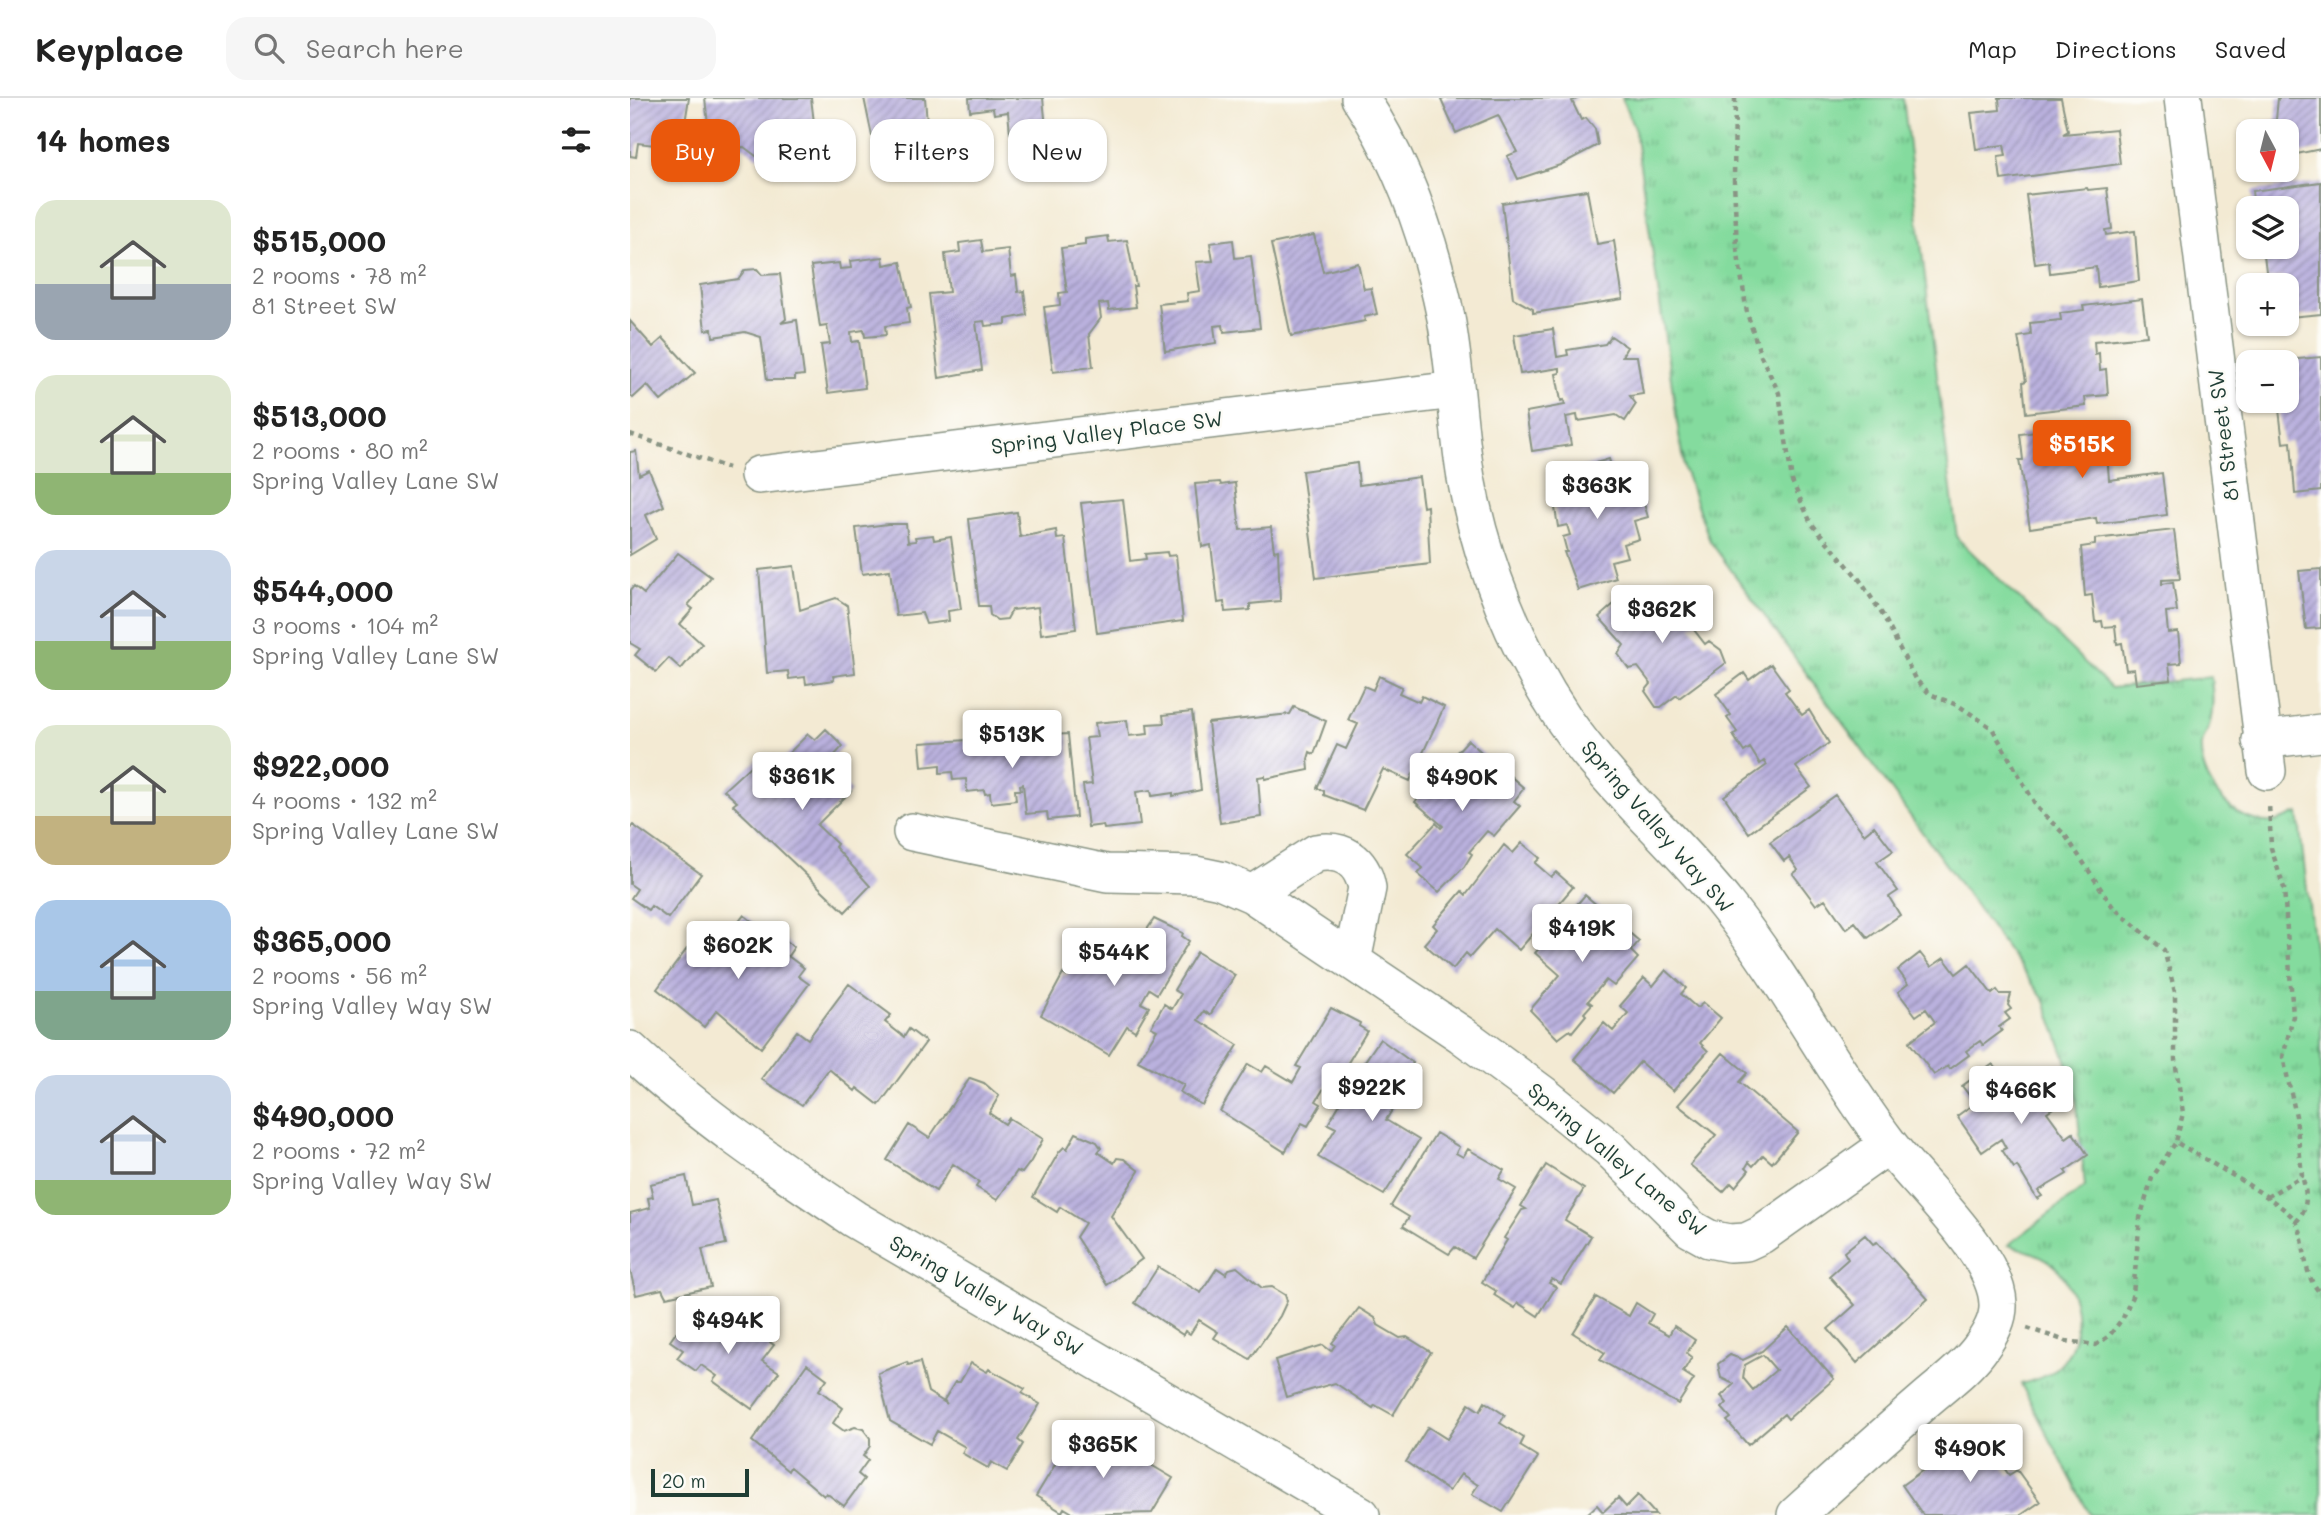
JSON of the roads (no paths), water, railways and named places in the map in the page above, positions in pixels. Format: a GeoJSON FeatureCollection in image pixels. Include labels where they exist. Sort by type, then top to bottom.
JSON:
{"type":"FeatureCollection","features":[{"type":"Feature","properties":{"kind":"street","name":"Spring Valley Way SW"},"geometry":{"type":"LineString","coordinates":[[1360,98],[1381,131],[1422,225],[1446,320],[1466,477],[1491,572],[1511,626],[1542,685],[1567,723],[1639,810],[1669,836],[1729,907],[1888,1145],[1987,1264],[1999,1301],[1997,1318],[1977,1353],[1796,1515]]}},
{"type":"Feature","properties":{"kind":"street","name":"81 Street SW"},"geometry":{"type":"LineString","coordinates":[[2183,98],[2264,755],[2321,733]]}},
{"type":"Feature","properties":{"kind":"street","name":"Spring Valley Place SW"},"geometry":{"type":"LineString","coordinates":[[759,475],[1455,390]]}},
{"type":"Feature","properties":{"kind":"street","name":"Spring Valley Lane SW"},"geometry":{"type":"LineString","coordinates":[[912,832],[1107,873],[1196,875],[1220,880],[1252,894],[1542,1094],[1611,1149],[1691,1228],[1709,1239],[1746,1242],[1761,1235],[1888,1145]]}},
{"type":"Feature","properties":{"kind":"street"},"geometry":{"type":"LineString","coordinates":[[1252,894],[1316,853],[1329,851],[1353,859],[1365,877],[1367,888],[1352,961]]}},
{"type":"Feature","properties":{"kind":"street","name":"Spring Valley Way SW"},"geometry":{"type":"LineString","coordinates":[[630,1050],[673,1090],[795,1180],[854,1219],[1361,1515]]}}]}
